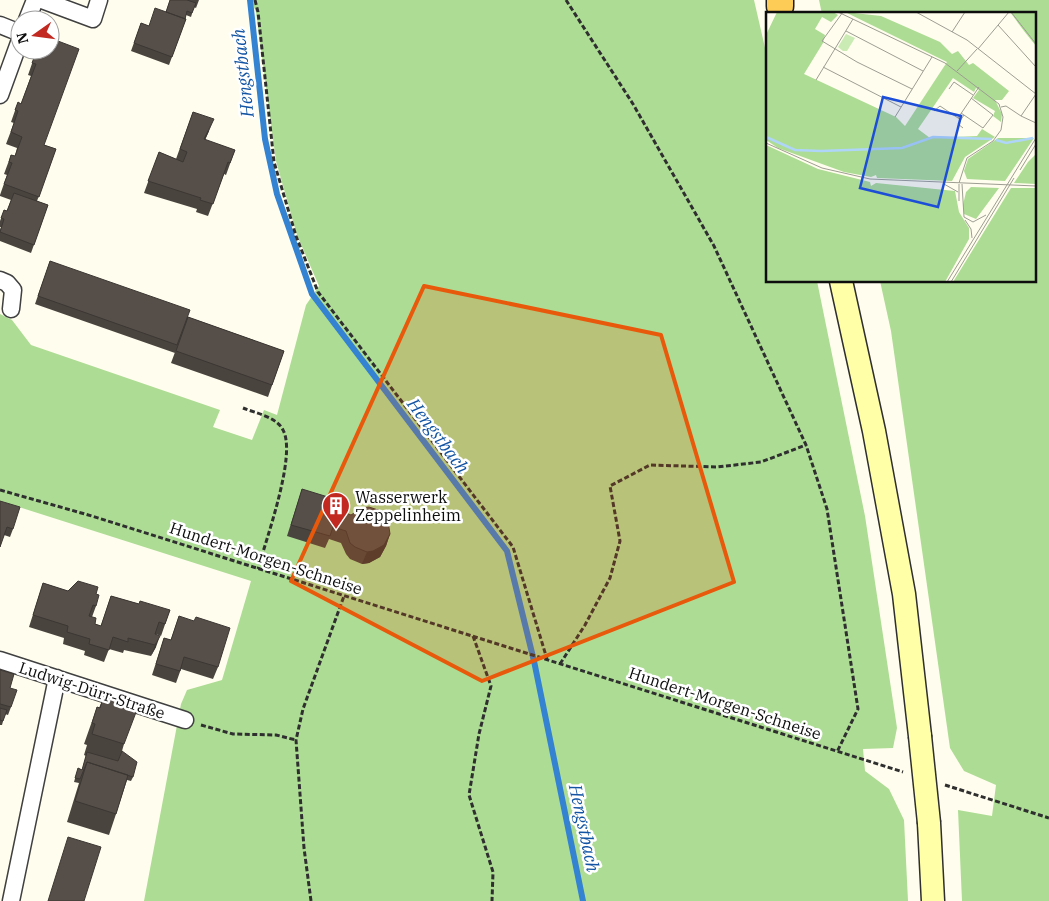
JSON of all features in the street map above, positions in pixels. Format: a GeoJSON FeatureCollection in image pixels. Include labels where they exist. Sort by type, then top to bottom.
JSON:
{"type":"FeatureCollection","features":[{"type":"Feature","properties":{"kind":"main road"},"geometry":{"type":"LineString","coordinates":[[841,282],[874,431],[904,594],[929,824],[933,901]]}},
{"type":"Feature","properties":{"kind":"street"},"geometry":{"type":"LineString","coordinates":[[42,0],[93,19],[99,0]]}},
{"type":"Feature","properties":{"kind":"street"},"geometry":{"type":"LineString","coordinates":[[0,95],[13,60]]}},
{"type":"Feature","properties":{"kind":"street"},"geometry":{"type":"LineString","coordinates":[[0,280],[7,283],[13,290],[11,309]]}},
{"type":"Feature","properties":{"kind":"street","name":"Ludwig-Dürr-Straße"},"geometry":{"type":"LineString","coordinates":[[0,660],[185,720]]}},
{"type":"Feature","properties":{"kind":"street"},"geometry":{"type":"LineString","coordinates":[[11,901],[57,678]]}},
{"type":"Feature","properties":{"kind":"path"},"geometry":{"type":"LineString","coordinates":[[255,0],[258,12],[274,162],[296,236],[318,292],[513,548],[547,660]]}},
{"type":"Feature","properties":{"kind":"path"},"geometry":{"type":"LineString","coordinates":[[566,0],[634,104],[714,246],[806,445],[828,509],[858,709],[837,752]]}},
{"type":"Feature","properties":{"kind":"path"},"geometry":{"type":"LineString","coordinates":[[243,408],[274,420],[284,430],[288,462],[258,569]]}},
{"type":"Feature","properties":{"kind":"path"},"geometry":{"type":"LineString","coordinates":[[560,664],[610,578],[620,541],[610,486],[650,465],[717,467],[761,462],[806,445]]}},
{"type":"Feature","properties":{"kind":"path","name":"Hundert-Morgen-Schneise"},"geometry":{"type":"LineString","coordinates":[[0,490],[473,636],[900,771]]}},
{"type":"Feature","properties":{"kind":"path"},"geometry":{"type":"LineString","coordinates":[[311,901],[304,848],[296,740],[303,709],[344,596]]}},
{"type":"Feature","properties":{"kind":"path"},"geometry":{"type":"LineString","coordinates":[[473,636],[491,686],[478,734],[469,794],[493,872],[492,901]]}},
{"type":"Feature","properties":{"kind":"path"},"geometry":{"type":"LineString","coordinates":[[185,720],[233,734],[276,735],[296,740]]}},
{"type":"Feature","properties":{"kind":"path"},"geometry":{"type":"LineString","coordinates":[[943,785],[1049,818]]}},
{"type":"Feature","properties":{"kind":"highlighted area"},"geometry":{"type":"Polygon","coordinates":[[[424,286],[661,335],[734,582],[482,681],[291,581],[424,286]]]}},
{"type":"Feature","properties":{"kind":"green space"},"geometry":{"type":"Polygon","coordinates":[[[251,0],[754,0],[766,52],[766,282],[817,282],[865,516],[897,728],[893,748],[863,749],[865,771],[889,789],[904,820],[908,901],[144,901],[181,704],[187,690],[222,680],[251,581],[0,501],[0,314],[12,320],[31,345],[220,410],[213,427],[252,440],[264,410],[277,415],[306,305],[319,286],[297,235],[276,161],[256,12],[251,0]]]}},
{"type":"Feature","properties":{"kind":"green space"},"geometry":{"type":"Polygon","coordinates":[[[819,0],[1049,0],[1049,901],[962,901],[958,810],[992,816],[996,785],[964,771],[950,748],[891,331],[880,282],[1036,282],[1036,12],[822,12],[819,0]]]}},
{"type":"Feature","properties":{"kind":"building"},"geometry":{"type":"Polygon","coordinates":[[[170,0],[187,0],[196,3],[192,13],[187,11],[185,19],[166,12],[170,0]]]}},
{"type":"Feature","properties":{"kind":"building"},"geometry":{"type":"Polygon","coordinates":[[[155,8],[186,19],[172,57],[134,43],[141,23],[149,26],[155,8]]]}},
{"type":"Feature","properties":{"kind":"building"},"geometry":{"type":"Polygon","coordinates":[[[60,42],[79,49],[44,145],[56,149],[39,197],[4,184],[12,163],[9,162],[11,155],[15,156],[22,137],[11,132],[18,111],[15,110],[18,102],[21,104],[36,64],[32,63],[33,60],[60,60],[60,42]]]}},
{"type":"Feature","properties":{"kind":"building"},"geometry":{"type":"Polygon","coordinates":[[[193,112],[214,119],[204,139],[235,150],[230,163],[228,162],[213,204],[200,200],[201,198],[148,181],[159,152],[183,162],[187,152],[180,149],[193,112]]]}},
{"type":"Feature","properties":{"kind":"building"},"geometry":{"type":"Polygon","coordinates":[[[14,193],[48,205],[34,245],[0,232],[4,219],[1,218],[4,210],[7,211],[14,193]]]}},
{"type":"Feature","properties":{"kind":"building"},"geometry":{"type":"Polygon","coordinates":[[[50,261],[190,310],[177,345],[38,296],[50,261]]]}},
{"type":"Feature","properties":{"kind":"building"},"geometry":{"type":"Polygon","coordinates":[[[188,317],[284,351],[272,385],[176,351],[188,317]]]}},
{"type":"Feature","properties":{"kind":"building","name":"Wasserwerk Zeppelinheim"},"geometry":{"type":"Polygon","coordinates":[[[302,489],[341,501],[338,510],[351,515],[362,508],[369,507],[381,511],[388,521],[390,534],[384,545],[367,552],[350,543],[346,531],[333,527],[330,536],[291,525],[302,489]]]}},
{"type":"Feature","properties":{"kind":"building"},"geometry":{"type":"Polygon","coordinates":[[[0,501],[20,507],[13,529],[7,527],[0,547],[0,501]]]}},
{"type":"Feature","properties":{"kind":"building"},"geometry":{"type":"Polygon","coordinates":[[[78,581],[98,587],[96,594],[99,595],[96,606],[93,605],[89,616],[96,618],[95,624],[101,626],[111,596],[139,604],[140,601],[170,610],[165,624],[159,622],[155,634],[160,636],[155,645],[128,638],[128,642],[113,637],[109,650],[89,644],[90,639],[67,632],[68,626],[33,615],[43,583],[68,591],[78,581]]]}},
{"type":"Feature","properties":{"kind":"building"},"geometry":{"type":"Polygon","coordinates":[[[179,616],[194,621],[196,617],[230,628],[218,667],[184,657],[180,671],[156,664],[164,638],[171,640],[179,616]]]}},
{"type":"Feature","properties":{"kind":"building"},"geometry":{"type":"Polygon","coordinates":[[[0,670],[14,674],[10,688],[17,690],[11,707],[0,704],[0,670]]]}},
{"type":"Feature","properties":{"kind":"building"},"geometry":{"type":"Polygon","coordinates":[[[104,696],[138,707],[124,744],[92,734],[95,724],[92,723],[97,707],[100,708],[104,696]]]}},
{"type":"Feature","properties":{"kind":"building"},"geometry":{"type":"Polygon","coordinates":[[[0,708],[7,710],[3,721],[0,720],[0,708]]]}},
{"type":"Feature","properties":{"kind":"building"},"geometry":{"type":"Polygon","coordinates":[[[122,751],[137,762],[133,777],[87,762],[80,779],[75,778],[78,768],[82,770],[87,752],[118,761],[122,751]]]}},
{"type":"Feature","properties":{"kind":"building"},"geometry":{"type":"Polygon","coordinates":[[[87,762],[128,775],[116,814],[75,801],[87,762]]]}},
{"type":"Feature","properties":{"kind":"building"},"geometry":{"type":"Polygon","coordinates":[[[68,837],[101,847],[84,901],[48,901],[68,837]]]}},
{"type":"Feature","properties":{"kind":"waterway","name":"Hengstbach"},"geometry":{"type":"LineString","coordinates":[[250,0],[265,139],[277,194],[312,294],[507,551],[534,661],[583,901]]}},
{"type":"Feature","properties":{"kind":"place","name":"Wasserwerk Zeppelinheim"},"geometry":{"type":"Point","coordinates":[336,530]}}]}
